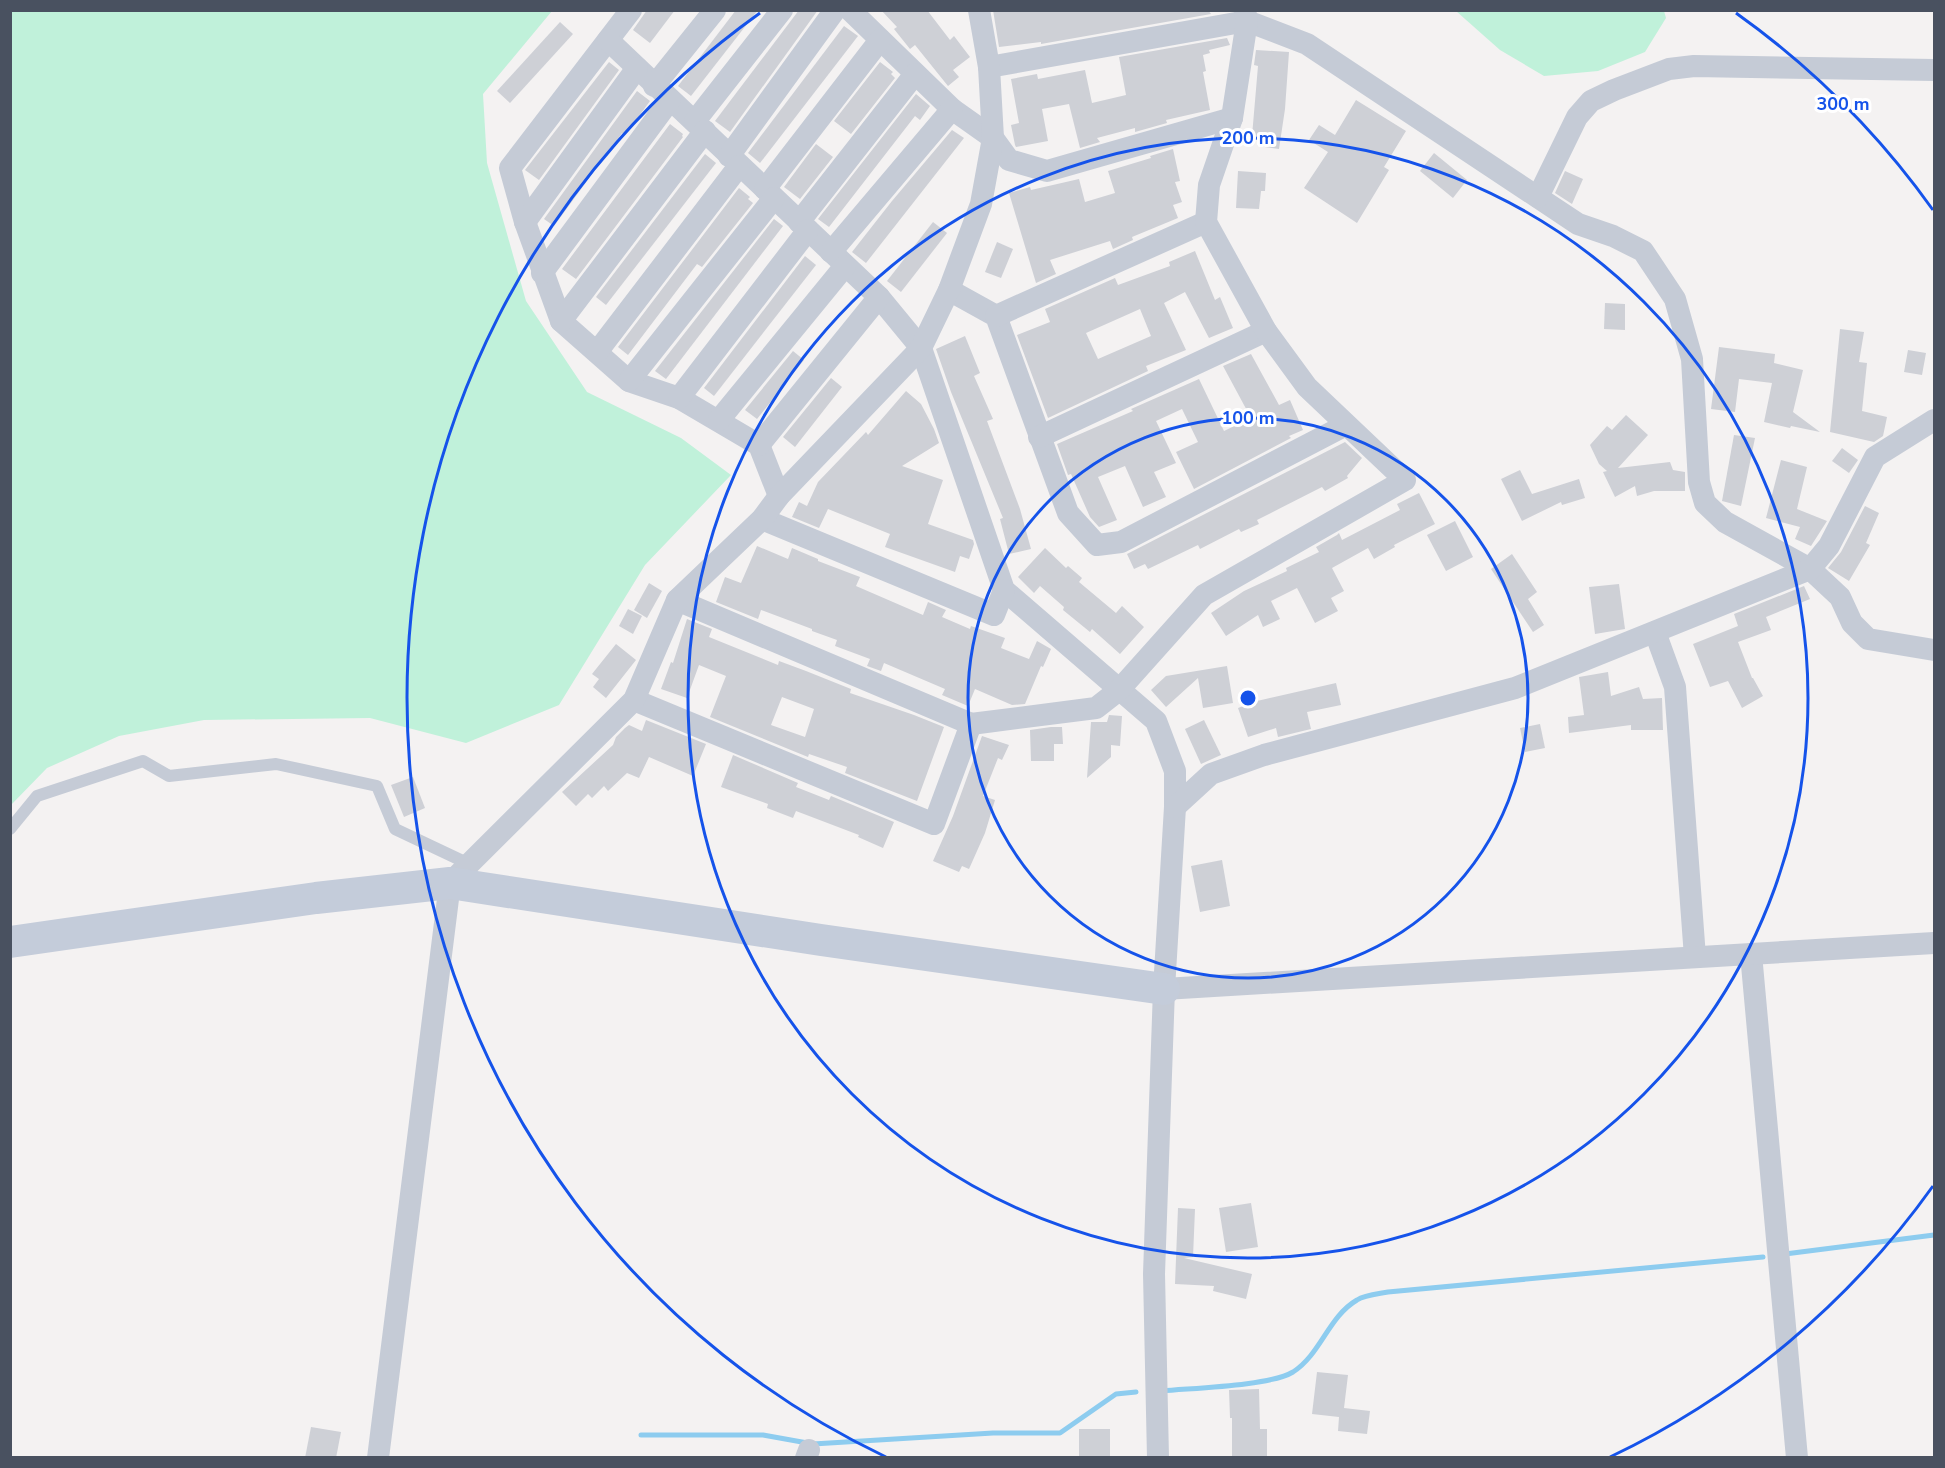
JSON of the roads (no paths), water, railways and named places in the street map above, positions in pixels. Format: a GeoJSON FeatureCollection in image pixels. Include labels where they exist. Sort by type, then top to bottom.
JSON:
{"type":"FeatureCollection","features":[{"type":"Feature","properties":{"kind":"street"},"geometry":{"type":"LineString","coordinates":[[631,10],[510,168],[525,222],[561,321],[629,381],[679,398],[759,445],[779,496]]}},
{"type":"Feature","properties":{"kind":"street"},"geometry":{"type":"LineString","coordinates":[[542,273],[715,10]]}},
{"type":"Feature","properties":{"kind":"street"},"geometry":{"type":"LineString","coordinates":[[561,321],[782,10]]}},
{"type":"Feature","properties":{"kind":"street"},"geometry":{"type":"LineString","coordinates":[[597,352],[734,161],[835,10]]}},
{"type":"Feature","properties":{"kind":"street"},"geometry":{"type":"LineString","coordinates":[[849,10],[952,109],[993,138],[1009,160],[1047,171],[1232,118]]}},
{"type":"Feature","properties":{"kind":"street"},"geometry":{"type":"LineString","coordinates":[[378,1458],[460,874],[634,700],[677,600],[762,519],[779,496],[921,348],[949,290],[981,204],[993,138],[988,67],[979,10]]}},
{"type":"Feature","properties":{"kind":"street"},"geometry":{"type":"LineString","coordinates":[[988,67],[1246,16],[1307,44],[1578,224],[1613,236],[1643,251],[1675,299],[1692,359],[1699,482],[1705,503],[1725,522],[1810,569],[1840,597],[1852,622],[1868,639],[1935,650]]}},
{"type":"Feature","properties":{"kind":"street"},"geometry":{"type":"LineString","coordinates":[[677,600],[971,724],[1096,708],[1119,690],[1204,595],[1406,480],[1307,387],[1266,331],[1206,222],[1209,185],[1232,118],[1246,16]]}},
{"type":"Feature","properties":{"kind":"street"},"geometry":{"type":"LineString","coordinates":[[608,40],[879,297],[921,348],[1004,590],[1156,722],[1174,771],[1175,807],[1164,989],[1154,1274],[1158,1458]]}},
{"type":"Feature","properties":{"kind":"street"},"geometry":{"type":"LineString","coordinates":[[629,381],[769,194],[880,40]]}},
{"type":"Feature","properties":{"kind":"street"},"geometry":{"type":"LineString","coordinates":[[1538,197],[1577,117],[1591,101],[1669,69],[1694,66],[1935,70]]}},
{"type":"Feature","properties":{"kind":"street"},"geometry":{"type":"LineString","coordinates":[[525,222],[637,68]]}},
{"type":"Feature","properties":{"kind":"street"},"geometry":{"type":"LineString","coordinates":[[679,398],[915,74]]}},
{"type":"Feature","properties":{"kind":"street"},"geometry":{"type":"LineString","coordinates":[[720,420],[952,109]]}},
{"type":"Feature","properties":{"kind":"street"},"geometry":{"type":"LineString","coordinates":[[996,316],[1206,222]]}},
{"type":"Feature","properties":{"kind":"street"},"geometry":{"type":"LineString","coordinates":[[949,290],[996,316],[1068,513],[1097,545],[1121,542],[1346,425]]}},
{"type":"Feature","properties":{"kind":"street"},"geometry":{"type":"LineString","coordinates":[[759,445],[879,297]]}},
{"type":"Feature","properties":{"kind":"street"},"geometry":{"type":"LineString","coordinates":[[1039,437],[1266,331]]}},
{"type":"Feature","properties":{"kind":"street"},"geometry":{"type":"LineString","coordinates":[[1175,807],[1211,774],[1264,755],[1515,688],[1810,569],[1828,546],[1875,457],[1935,420]]}},
{"type":"Feature","properties":{"kind":"street"},"geometry":{"type":"LineString","coordinates":[[762,519],[994,615],[1004,590]]}},
{"type":"Feature","properties":{"kind":"street"},"geometry":{"type":"LineString","coordinates":[[1655,632],[1675,687],[1695,957]]}},
{"type":"Feature","properties":{"kind":"street"},"geometry":{"type":"LineString","coordinates":[[634,700],[934,824],[971,724]]}},
{"type":"Feature","properties":{"kind":"street"},"geometry":{"type":"LineString","coordinates":[[10,942],[316,898],[460,874],[821,940],[1164,989],[1935,943]]}},
{"type":"Feature","properties":{"kind":"street"},"geometry":{"type":"LineString","coordinates":[[1751,954],[1797,1458]]}},
{"type":"Feature","properties":{"kind":"lane"},"geometry":{"type":"LineString","coordinates":[[10,829],[37,796],[142,761],[169,776],[276,764],[377,786],[395,829],[460,874]]}},
{"type":"Feature","properties":{"kind":"waterway"},"geometry":{"type":"LineString","coordinates":[[1785,1254],[1934,1235]]}},
{"type":"Feature","properties":{"kind":"waterway"},"geometry":{"type":"LineString","coordinates":[[1162,1391],[1249,1383],[1282,1377],[1293,1372],[1311,1356],[1347,1307],[1360,1298],[1372,1295],[1763,1257]]}},
{"type":"Feature","properties":{"kind":"waterway"},"geometry":{"type":"LineString","coordinates":[[641,1435],[763,1435],[813,1444],[993,1433],[1060,1433],[1116,1394],[1136,1392]]}}]}
